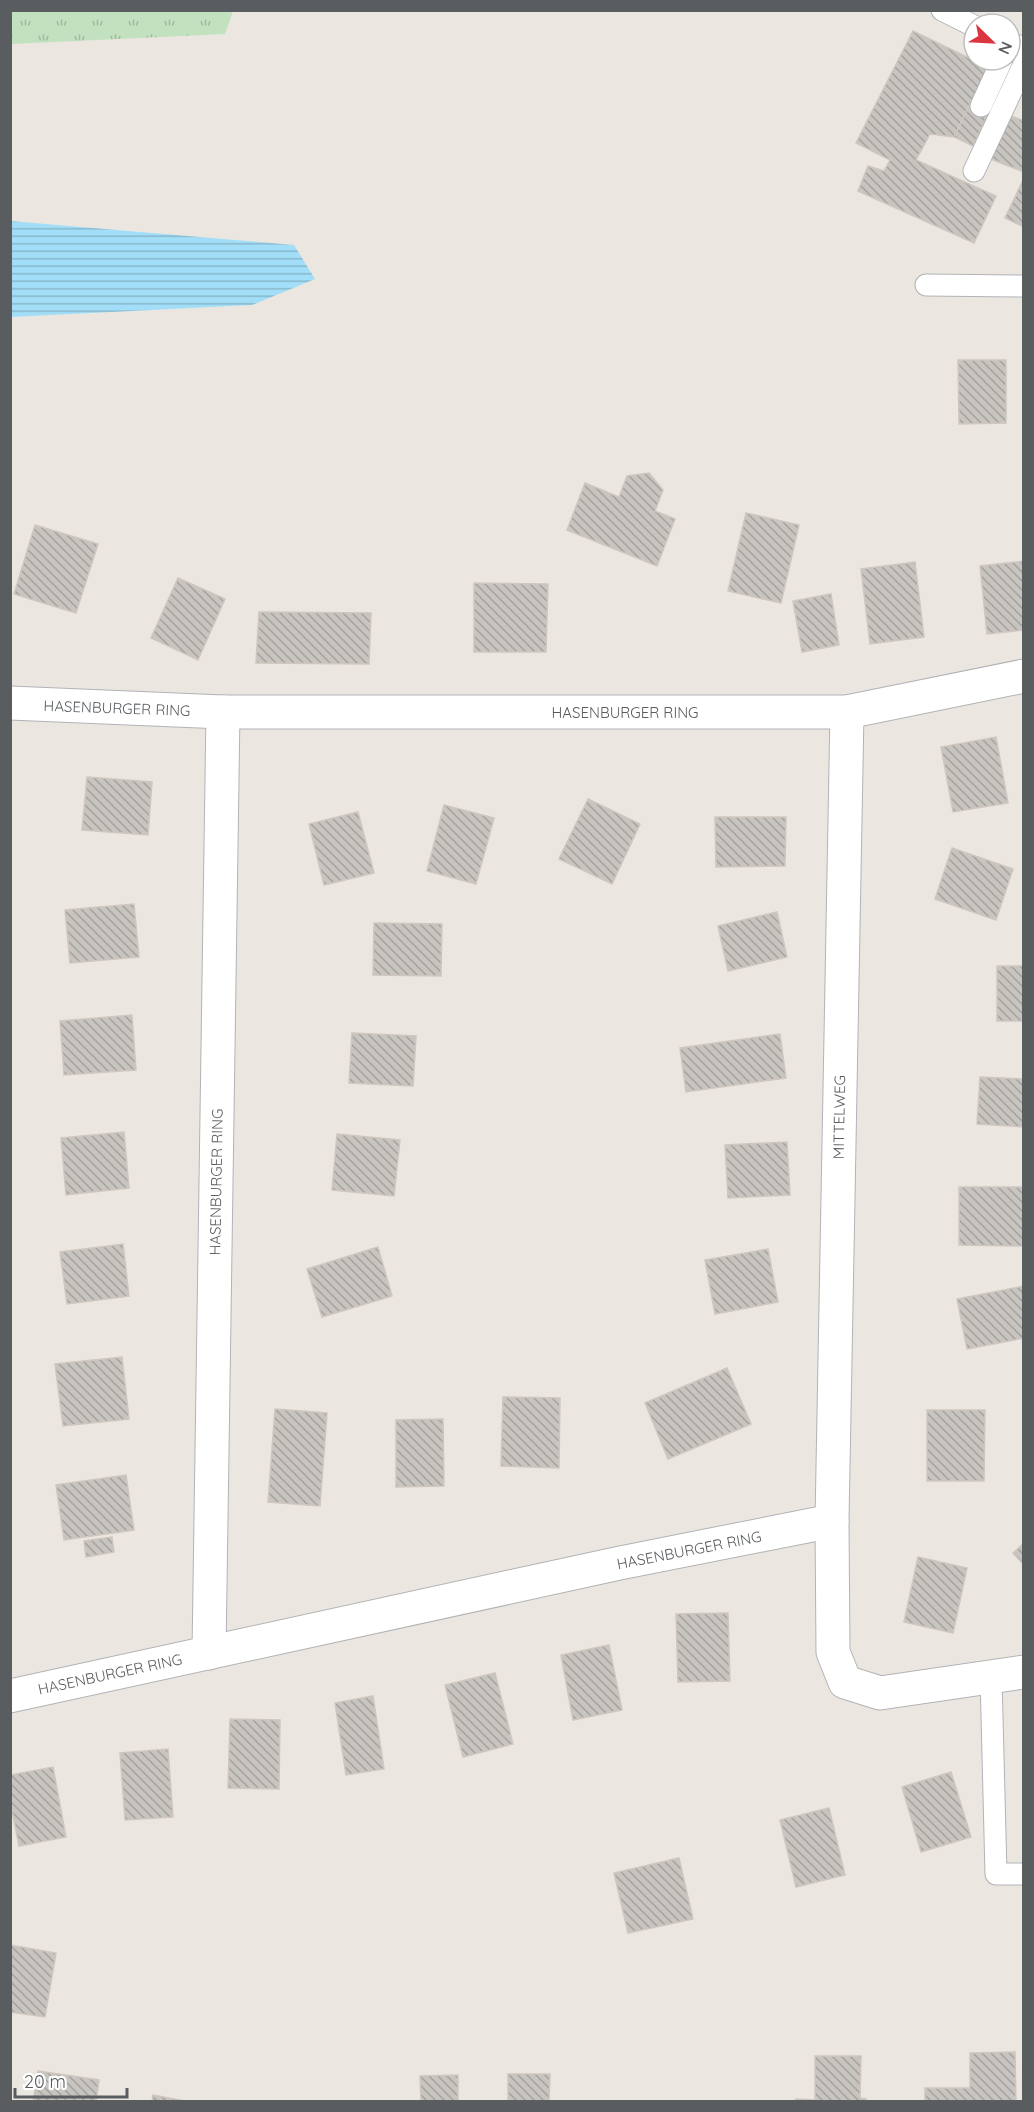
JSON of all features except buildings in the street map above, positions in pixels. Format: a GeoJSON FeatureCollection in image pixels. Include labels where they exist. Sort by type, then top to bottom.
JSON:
{"type":"FeatureCollection","features":[{"type":"Feature","properties":{"kind":"street","name":"HASENBURGER RING"},"geometry":{"type":"LineString","coordinates":[[10,703],[223,712],[847,712],[1023,676]]}},
{"type":"Feature","properties":{"kind":"street","name":"HASENBURGER RING"},"geometry":{"type":"LineString","coordinates":[[209,1653],[223,712]]}},
{"type":"Feature","properties":{"kind":"street","name":"MITTELWEG"},"geometry":{"type":"LineString","coordinates":[[832,1521],[847,712]]}},
{"type":"Feature","properties":{"kind":"street","name":"HASENBURGER RING"},"geometry":{"type":"LineString","coordinates":[[10,1696],[620,1563],[832,1521]]}},
{"type":"Feature","properties":{"kind":"street"},"geometry":{"type":"LineString","coordinates":[[832,1521],[833,1652],[845,1682],[880,1693],[1023,1672]]}},
{"type":"Feature","properties":{"kind":"lane"},"geometry":{"type":"LineString","coordinates":[[942,10],[962,20]]}},
{"type":"Feature","properties":{"kind":"lane"},"geometry":{"type":"LineString","coordinates":[[974,171],[1023,64]]}},
{"type":"Feature","properties":{"kind":"lane"},"geometry":{"type":"LineString","coordinates":[[981,106],[997,72]]}},
{"type":"Feature","properties":{"kind":"lane"},"geometry":{"type":"LineString","coordinates":[[926,285],[1023,286]]}},
{"type":"Feature","properties":{"kind":"lane"},"geometry":{"type":"LineString","coordinates":[[991,1677],[996,1874],[1023,1874]]}},
{"type":"Feature","properties":{"kind":"green space"},"geometry":{"type":"Polygon","coordinates":[[[11,10],[233,11],[225,34],[11,44],[11,10]]]}},
{"type":"Feature","properties":{"kind":"water"},"geometry":{"type":"Polygon","coordinates":[[[10,221],[294,245],[315,279],[252,305],[11,317],[10,221]]]}}]}
